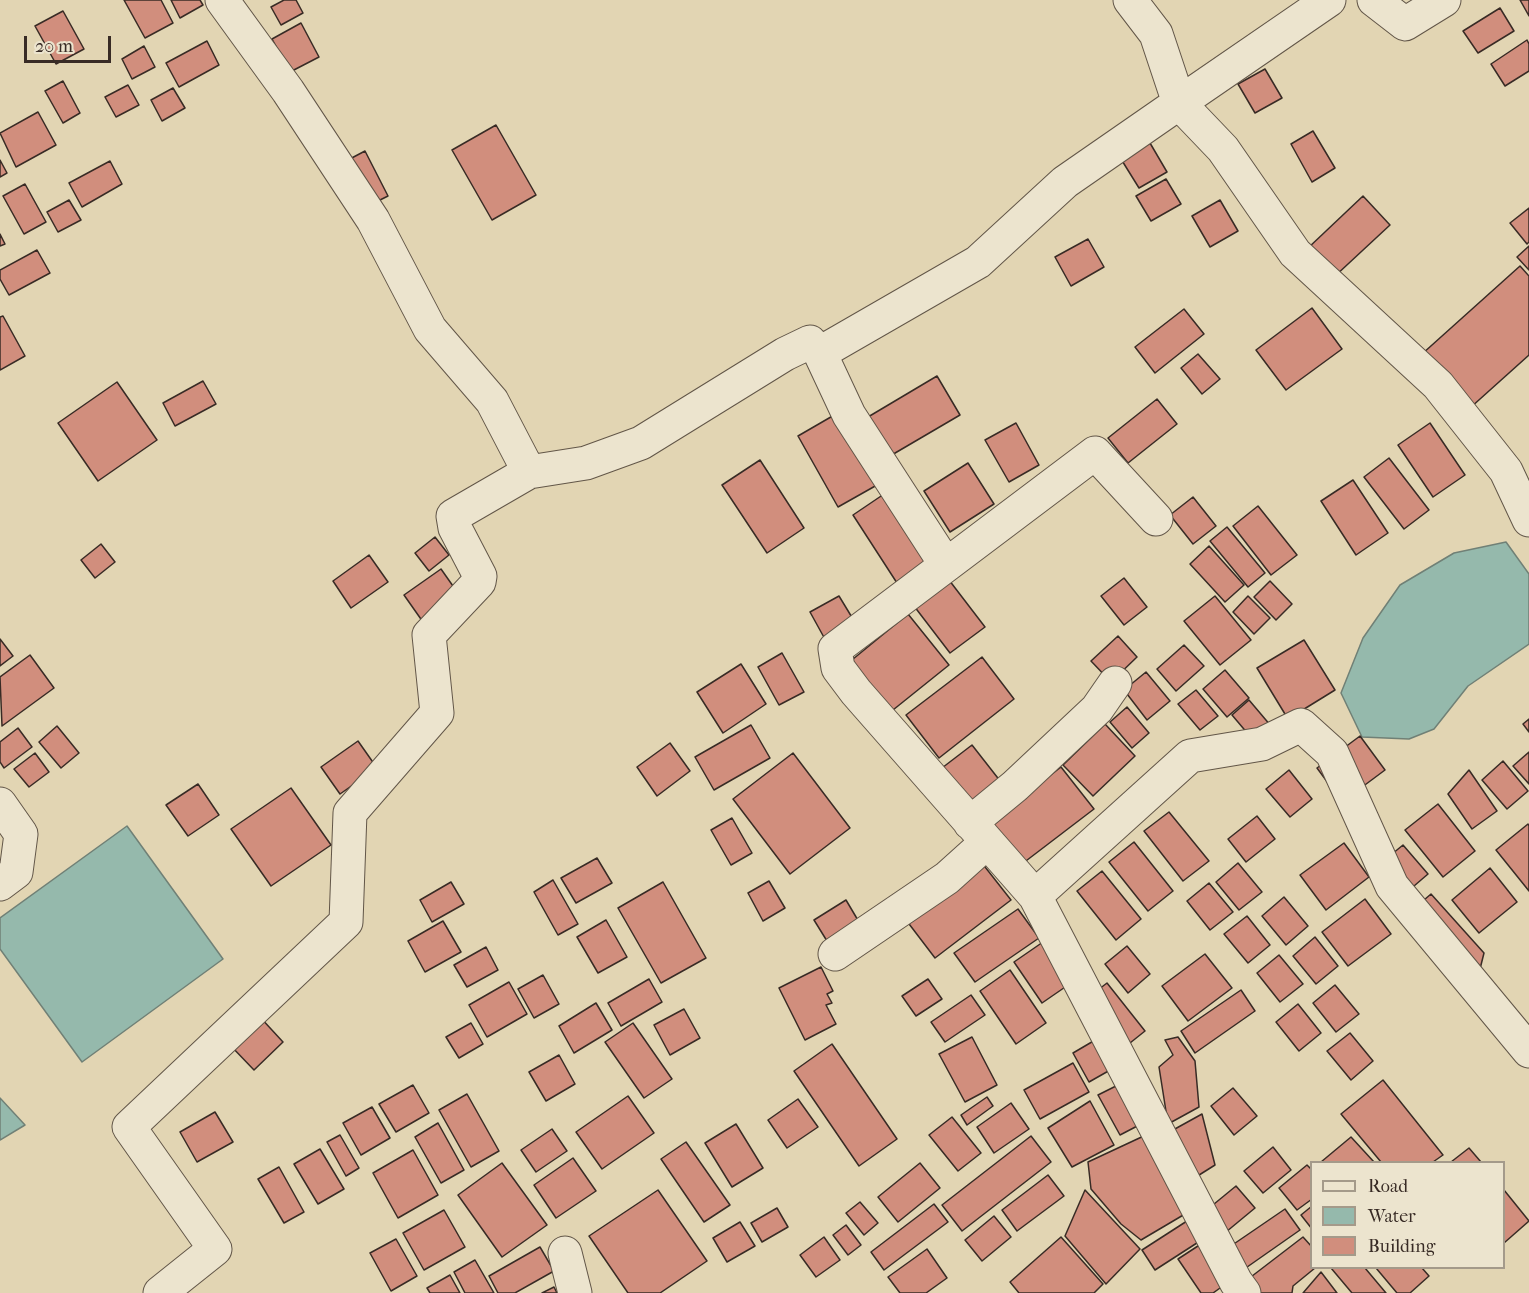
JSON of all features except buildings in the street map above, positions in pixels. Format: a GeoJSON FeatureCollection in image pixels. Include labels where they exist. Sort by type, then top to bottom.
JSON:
{"type":"FeatureCollection","features":[{"type":"Feature","properties":{"kind":"street"},"geometry":{"type":"LineString","coordinates":[[222,0],[288,90],[373,220],[430,329],[492,401],[529,472]]}},
{"type":"Feature","properties":{"kind":"street"},"geometry":{"type":"LineString","coordinates":[[1130,0],[1156,34],[1179,103],[1223,149],[1295,253],[1438,385],[1506,471],[1529,520]]}},
{"type":"Feature","properties":{"kind":"street"},"geometry":{"type":"LineString","coordinates":[[820,353],[978,262],[1065,182],[1329,0]]}},
{"type":"Feature","properties":{"kind":"street"},"geometry":{"type":"LineString","coordinates":[[1374,0],[1405,24],[1444,0]]}},
{"type":"Feature","properties":{"kind":"street"},"geometry":{"type":"LineString","coordinates":[[160,1293],[215,1249],[129,1127],[346,922],[350,813],[437,713],[429,635],[479,582],[480,576],[455,528],[453,516],[529,472],[586,463],[640,443],[785,354],[810,342],[820,353],[849,415],[946,565]]}},
{"type":"Feature","properties":{"kind":"street"},"geometry":{"type":"LineString","coordinates":[[1156,519],[1095,453],[834,649],[838,668],[856,692],[1035,896],[1234,1289]]}},
{"type":"Feature","properties":{"kind":"street"},"geometry":{"type":"LineString","coordinates":[[835,954],[947,878],[1015,786],[1096,708],[1115,683]]}},
{"type":"Feature","properties":{"kind":"street"},"geometry":{"type":"LineString","coordinates":[[1035,896],[1190,756],[1262,744],[1301,725],[1332,753],[1392,886],[1529,1051]]}},
{"type":"Feature","properties":{"kind":"street"},"geometry":{"type":"LineString","coordinates":[[0,804],[21,834],[16,872],[0,884]]}},
{"type":"Feature","properties":{"kind":"street"},"geometry":{"type":"LineString","coordinates":[[565,1253],[575,1293]]}},
{"type":"Feature","properties":{"kind":"water"},"geometry":{"type":"Polygon","coordinates":[[[1506,542],[1529,574],[1529,644],[1468,686],[1434,729],[1409,739],[1362,737],[1341,693],[1363,638],[1400,585],[1454,553],[1506,542]]]}},
{"type":"Feature","properties":{"kind":"water"},"geometry":{"type":"Polygon","coordinates":[[[127,826],[223,959],[82,1062],[0,949],[0,918],[127,826]]]}},
{"type":"Feature","properties":{"kind":"water"},"geometry":{"type":"Polygon","coordinates":[[[0,1098],[25,1125],[0,1140],[0,1098]]]}}]}
